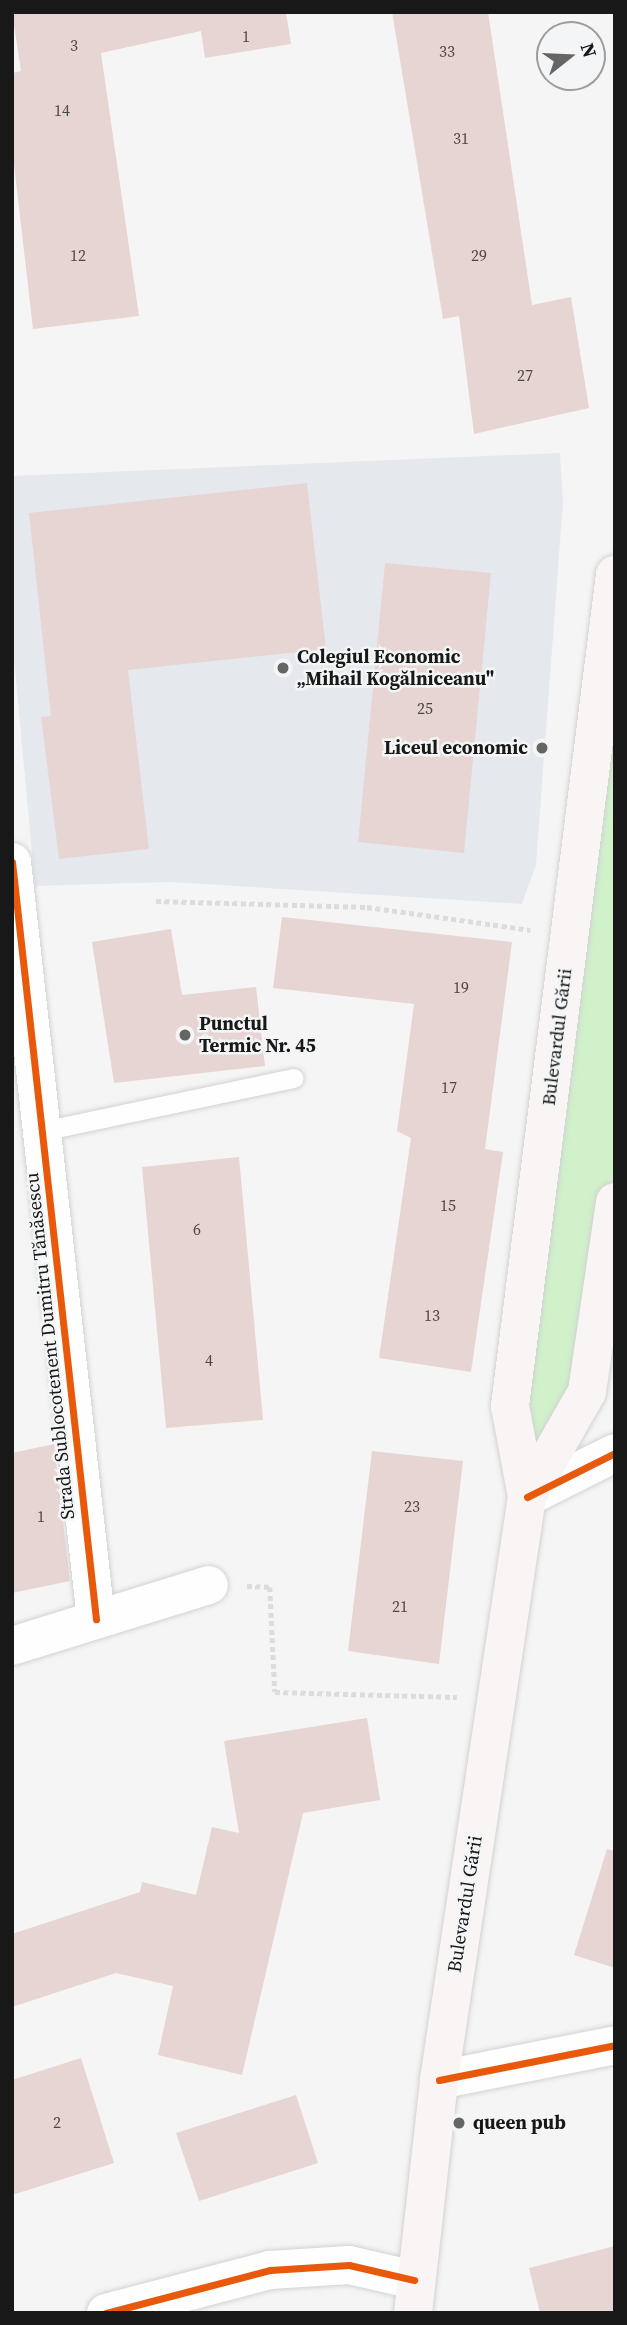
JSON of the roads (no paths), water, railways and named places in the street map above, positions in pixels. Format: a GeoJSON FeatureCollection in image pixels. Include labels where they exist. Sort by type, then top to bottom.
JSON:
{"type":"FeatureCollection","features":[{"type":"Feature","properties":{"kind":"main road","name":"Bulevardul Gării"},"geometry":{"type":"LineString","coordinates":[[413,2297],[439,2080],[527,1497],[510,1406],[615,575]]}},
{"type":"Feature","properties":{"kind":"main road","name":"Bulevardul Gării"},"geometry":{"type":"LineString","coordinates":[[527,1497],[587,1392],[615,1202]]}},
{"type":"Feature","properties":{"kind":"street","name":"Strada Sublocotenent Dumitru Tănăsescu"},"geometry":{"type":"LineString","coordinates":[[12,862],[96,1619]]}},
{"type":"Feature","properties":{"kind":"street"},"geometry":{"type":"LineString","coordinates":[[527,1497],[615,1453]]}},
{"type":"Feature","properties":{"kind":"street"},"geometry":{"type":"LineString","coordinates":[[12,1646],[209,1585]]}},
{"type":"Feature","properties":{"kind":"street"},"geometry":{"type":"LineString","coordinates":[[439,2080],[615,2045]]}},
{"type":"Feature","properties":{"kind":"street"},"geometry":{"type":"LineString","coordinates":[[106,2313],[270,2270],[349,2265],[413,2297]]}},
{"type":"Feature","properties":{"kind":"lane"},"geometry":{"type":"LineString","coordinates":[[42,1131],[293,1078]]}},
{"type":"Feature","properties":{"kind":"place","name":"Colegiul Economic „Mihail Kogălniceanu\""},"geometry":{"type":"Point","coordinates":[283,668]}},
{"type":"Feature","properties":{"kind":"place","name":"Liceul economic"},"geometry":{"type":"Point","coordinates":[542,748]}},
{"type":"Feature","properties":{"kind":"place","name":"Punctul Termic Nr. 45"},"geometry":{"type":"Point","coordinates":[185,1035]}},
{"type":"Feature","properties":{"kind":"place","name":"queen pub"},"geometry":{"type":"Point","coordinates":[459,2123]}}]}
